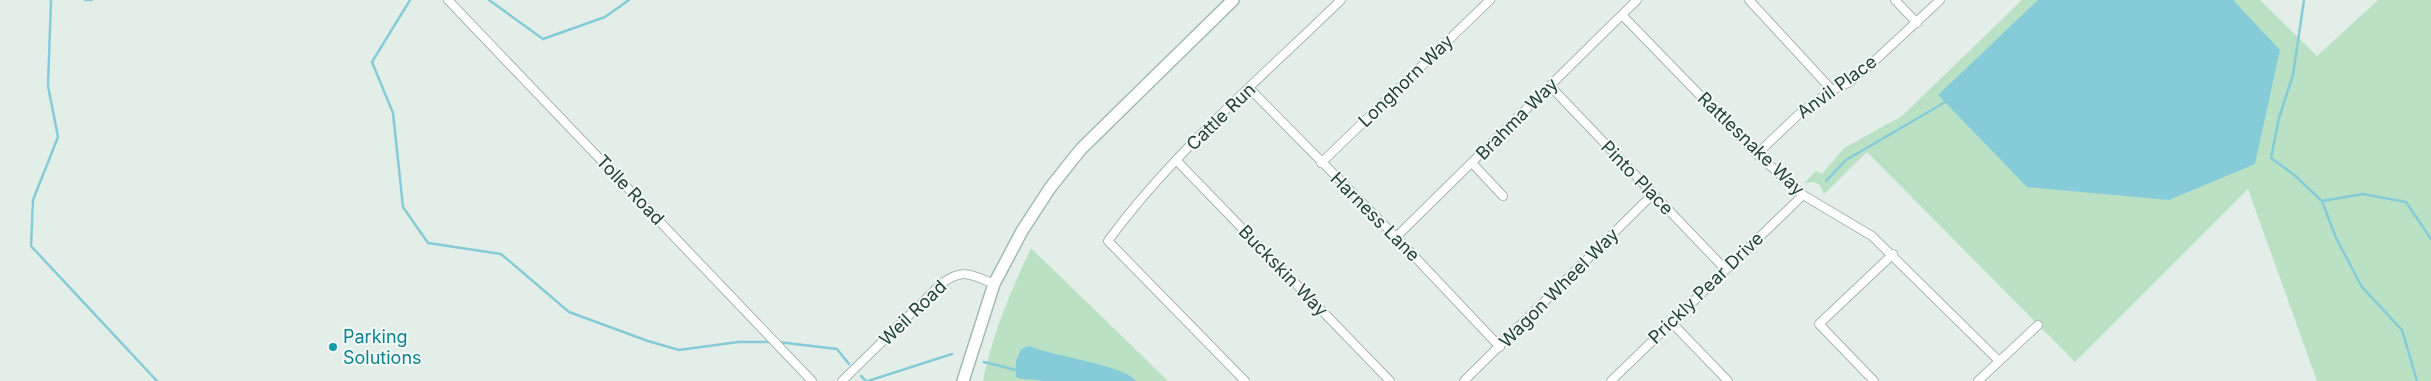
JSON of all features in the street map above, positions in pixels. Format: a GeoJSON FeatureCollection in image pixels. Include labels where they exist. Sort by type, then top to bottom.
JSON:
{"type":"FeatureCollection","features":[{"type":"Feature","properties":{"kind":"main road"},"geometry":{"type":"LineString","coordinates":[[963,381],[994,284],[1022,231],[1064,169],[1081,148],[1233,0]]}},
{"type":"Feature","properties":{"kind":"street","name":"Tolle Road"},"geometry":{"type":"LineString","coordinates":[[448,0],[812,381]]}},
{"type":"Feature","properties":{"kind":"street","name":"Cattle Run"},"geometry":{"type":"LineString","coordinates":[[1240,379],[1108,240],[1138,201],[1176,160],[1341,0]]}},
{"type":"Feature","properties":{"kind":"street","name":"Longhorn Way"},"geometry":{"type":"LineString","coordinates":[[1321,163],[1490,0]]}},
{"type":"Feature","properties":{"kind":"street","name":"Brahma Way"},"geometry":{"type":"LineString","coordinates":[[1396,238],[1637,0]]}},
{"type":"Feature","properties":{"kind":"street"},"geometry":{"type":"LineString","coordinates":[[1748,0],[1832,90]]}},
{"type":"Feature","properties":{"kind":"street"},"geometry":{"type":"LineString","coordinates":[[1895,0],[1917,23]]}},
{"type":"Feature","properties":{"kind":"street","name":"Anvil Place"},"geometry":{"type":"LineString","coordinates":[[1757,154],[1799,114],[1832,90],[1848,83],[1917,23],[1940,0]]}},
{"type":"Feature","properties":{"kind":"street","name":"Rattlesnake Way"},"geometry":{"type":"LineString","coordinates":[[1622,15],[1757,154],[1803,195],[1872,236],[1999,361]]}},
{"type":"Feature","properties":{"kind":"street","name":"Pinto Place"},"geometry":{"type":"LineString","coordinates":[[1550,86],[1725,269]]}},
{"type":"Feature","properties":{"kind":"street","name":"Harness Lane"},"geometry":{"type":"LineString","coordinates":[[1250,89],[1500,347]]}},
{"type":"Feature","properties":{"kind":"street","name":"Buckskin Way"},"geometry":{"type":"LineString","coordinates":[[1176,160],[1390,381]]}},
{"type":"Feature","properties":{"kind":"street"},"geometry":{"type":"LineString","coordinates":[[1472,163],[1504,196]]}},
{"type":"Feature","properties":{"kind":"street","name":"Wagon Wheel Way"},"geometry":{"type":"LineString","coordinates":[[1464,381],[1653,194]]}},
{"type":"Feature","properties":{"kind":"street","name":"Prickly Pear Drive"},"geometry":{"type":"LineString","coordinates":[[1610,381],[1803,195]]}},
{"type":"Feature","properties":{"kind":"street"},"geometry":{"type":"LineString","coordinates":[[1874,381],[1819,324],[1892,254]]}},
{"type":"Feature","properties":{"kind":"street","name":"Weil Road"},"geometry":{"type":"LineString","coordinates":[[842,381],[941,284],[952,276],[963,273],[994,284]]}},
{"type":"Feature","properties":{"kind":"street"},"geometry":{"type":"LineString","coordinates":[[1671,322],[1728,381]]}},
{"type":"Feature","properties":{"kind":"street"},"geometry":{"type":"LineString","coordinates":[[1978,381],[2038,325]]}},
{"type":"Feature","properties":{"kind":"green space"},"geometry":{"type":"Polygon","coordinates":[[[2022,0],[2260,0],[2317,56],[2378,0],[2431,0],[2431,381],[2317,381],[2248,189],[2075,362],[1867,152],[1824,194],[1820,185],[1813,182],[1804,183],[1816,171],[1822,174],[1844,148],[1902,116],[2022,0]]]}},
{"type":"Feature","properties":{"kind":"green space"},"geometry":{"type":"Polygon","coordinates":[[[1031,248],[1168,381],[983,381],[991,346],[1009,297],[1031,248]]]}},
{"type":"Feature","properties":{"kind":"water"},"geometry":{"type":"Polygon","coordinates":[[[2038,0],[2233,0],[2280,50],[2255,164],[2169,200],[2027,187],[1938,95],[2038,0]]]}},
{"type":"Feature","properties":{"kind":"water"},"geometry":{"type":"Polygon","coordinates":[[[1029,346],[1118,370],[1136,381],[1043,381],[1016,377],[1016,361],[1021,349],[1029,346]]]}},
{"type":"Feature","properties":{"kind":"waterway"},"geometry":{"type":"LineString","coordinates":[[51,0],[48,86],[58,137],[33,200],[31,246],[157,381]]}},
{"type":"Feature","properties":{"kind":"waterway"},"geometry":{"type":"LineString","coordinates":[[85,0],[92,0]]}},
{"type":"Feature","properties":{"kind":"waterway"},"geometry":{"type":"LineString","coordinates":[[410,0],[372,62],[393,113],[403,207],[428,243],[501,254],[569,312],[648,341],[679,350],[738,342],[773,342]]}},
{"type":"Feature","properties":{"kind":"waterway"},"geometry":{"type":"LineString","coordinates":[[489,0],[543,39],[605,17],[629,0]]}},
{"type":"Feature","properties":{"kind":"waterway"},"geometry":{"type":"LineString","coordinates":[[2304,0],[2293,75],[2279,118],[2271,158],[2293,174],[2322,201],[2363,194],[2406,202],[2431,239]]}},
{"type":"Feature","properties":{"kind":"waterway"},"geometry":{"type":"LineString","coordinates":[[1826,181],[1846,160],[1947,101]]}},
{"type":"Feature","properties":{"kind":"waterway"},"geometry":{"type":"LineString","coordinates":[[2322,201],[2336,238],[2362,287],[2402,330],[2417,381]]}},
{"type":"Feature","properties":{"kind":"waterway"},"geometry":{"type":"LineString","coordinates":[[778,342],[837,349],[849,364]]}},
{"type":"Feature","properties":{"kind":"waterway"},"geometry":{"type":"LineString","coordinates":[[868,381],[952,354]]}},
{"type":"Feature","properties":{"kind":"waterway"},"geometry":{"type":"LineString","coordinates":[[984,362],[1016,370]]}},
{"type":"Feature","properties":{"kind":"waterway"},"geometry":{"type":"LineString","coordinates":[[861,376],[866,381]]}},
{"type":"Feature","properties":{"kind":"place","name":"Parking Solutions"},"geometry":{"type":"Point","coordinates":[333,347]}}]}
